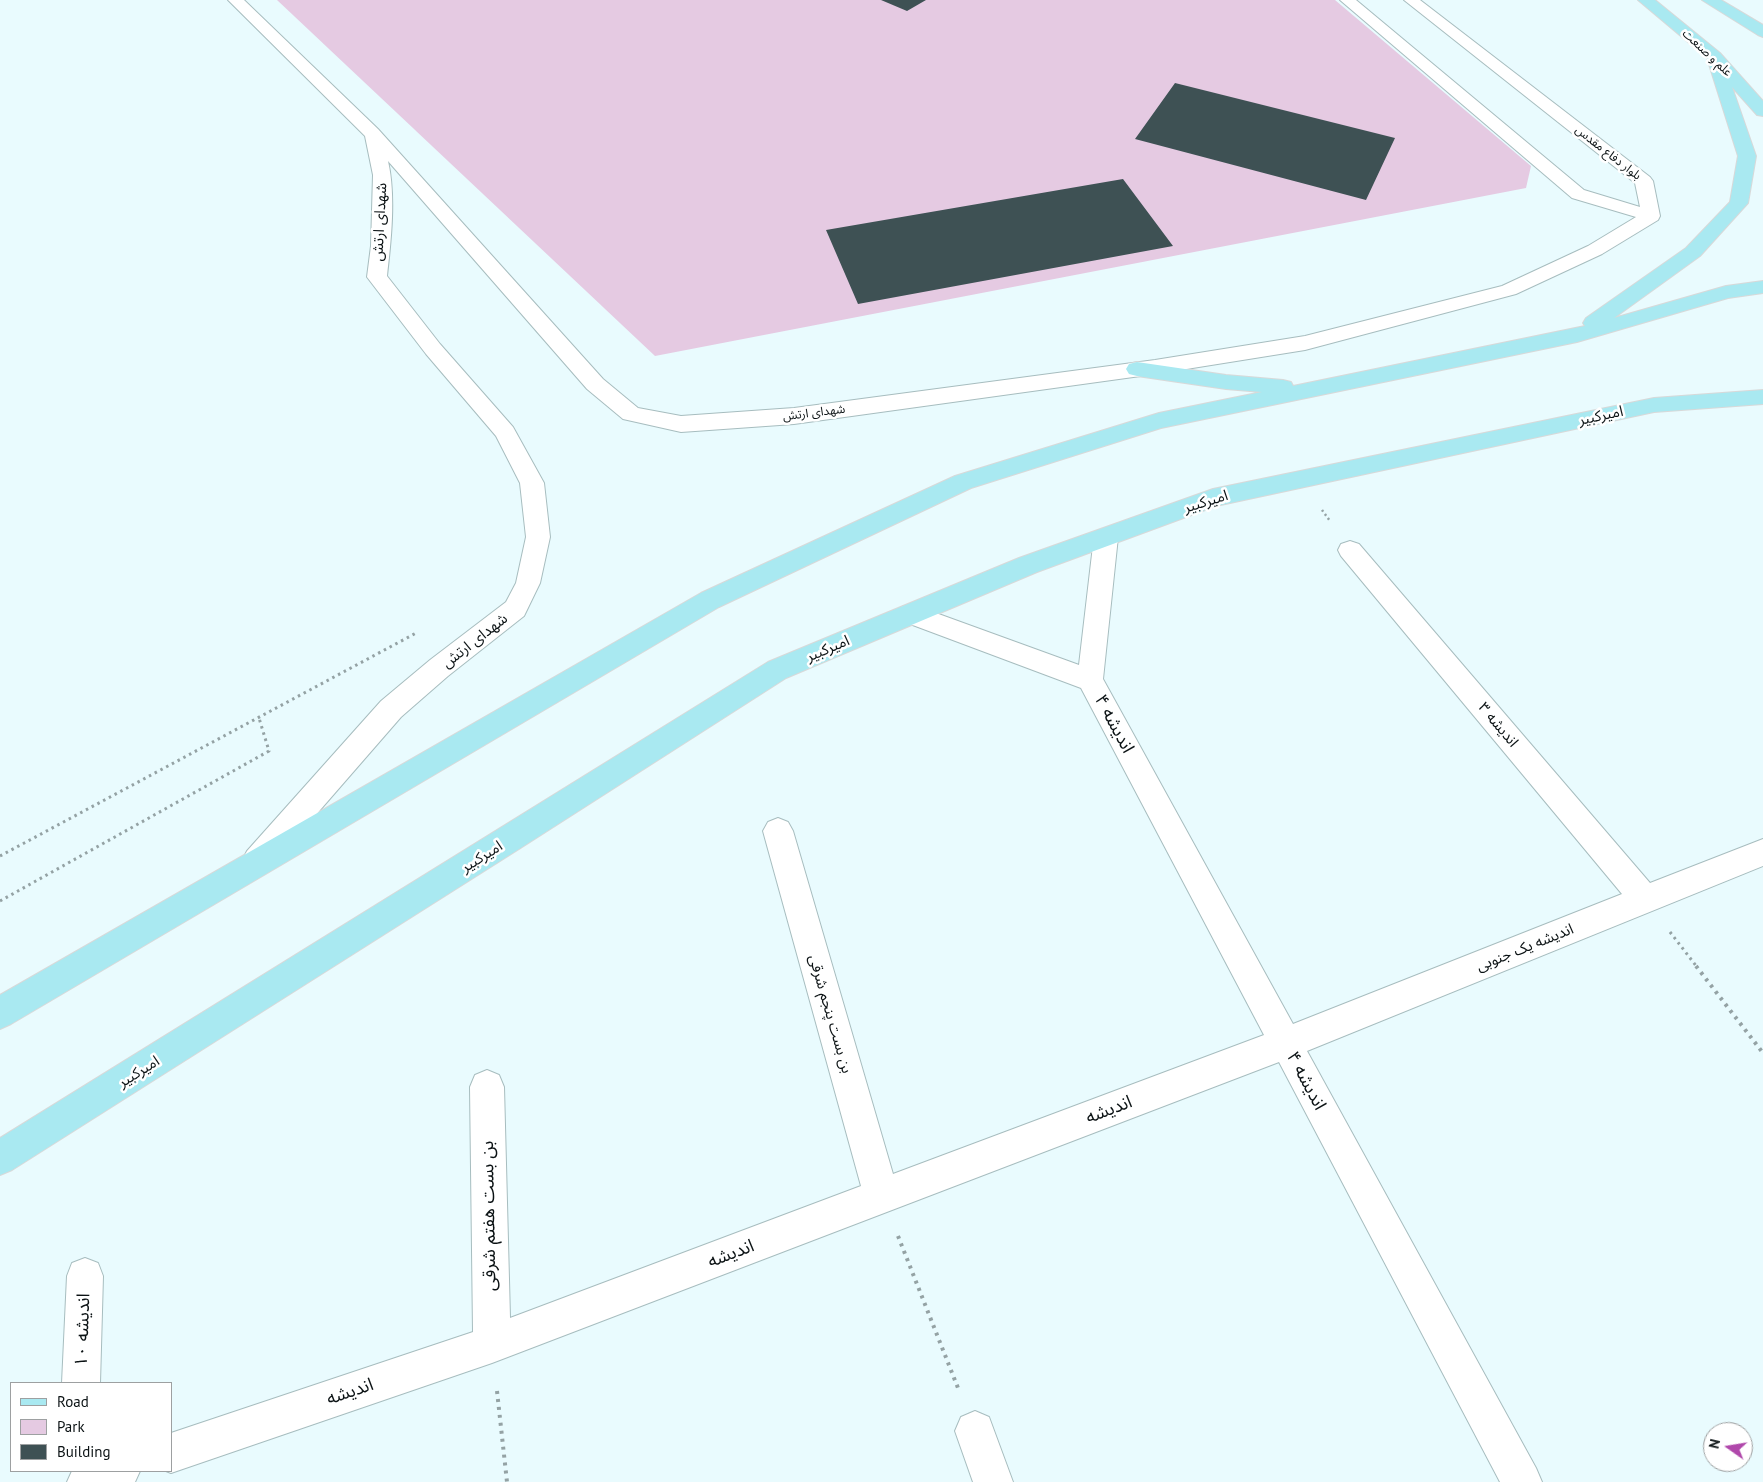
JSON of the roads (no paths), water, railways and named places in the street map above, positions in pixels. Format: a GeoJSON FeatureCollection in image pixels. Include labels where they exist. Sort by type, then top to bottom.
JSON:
{"type":"FeatureCollection","features":[{"type":"Feature","properties":{"kind":"main road","name":"علم و صنعت"},"geometry":{"type":"LineString","coordinates":[[1646,0],[1714,56],[1763,111]]}},
{"type":"Feature","properties":{"kind":"main road"},"geometry":{"type":"LineString","coordinates":[[1710,0],[1763,32]]}},
{"type":"Feature","properties":{"kind":"main road"},"geometry":{"type":"LineString","coordinates":[[1577,335],[1693,252],[1739,203],[1747,156],[1714,56]]}},
{"type":"Feature","properties":{"kind":"main road"},"geometry":{"type":"LineString","coordinates":[[0,1013],[710,600],[963,482],[1159,422],[1577,335],[1726,292],[1763,286]]}},
{"type":"Feature","properties":{"kind":"main road"},"geometry":{"type":"LineString","coordinates":[[1726,292],[1763,296]]}},
{"type":"Feature","properties":{"kind":"main road"},"geometry":{"type":"LineString","coordinates":[[1136,369],[1226,382],[1312,390]]}},
{"type":"Feature","properties":{"kind":"main road","name":"امیرکبیر"},"geometry":{"type":"LineString","coordinates":[[0,1158],[501,846],[777,670],[1028,565],[1213,498],[1654,405],[1763,398]]}},
{"type":"Feature","properties":{"kind":"street","name":"شهدای ارتش"},"geometry":{"type":"LineString","coordinates":[[236,0],[372,133],[595,384],[631,414],[681,424],[794,416],[1136,369],[1305,343],[1509,290],[1595,250],[1651,216]]}},
{"type":"Feature","properties":{"kind":"street"},"geometry":{"type":"LineString","coordinates":[[1347,0],[1578,194],[1651,216]]}},
{"type":"Feature","properties":{"kind":"street","name":"بلوار دفاع مقدس"},"geometry":{"type":"LineString","coordinates":[[1411,0],[1644,181],[1651,216]]}},
{"type":"Feature","properties":{"kind":"street","name":"شهدای ارتش"},"geometry":{"type":"LineString","coordinates":[[254,865],[391,709],[515,609],[528,583],[538,537],[532,483],[505,432],[433,349],[377,277],[381,246],[382,175],[372,133]]}},
{"type":"Feature","properties":{"kind":"street"},"geometry":{"type":"LineString","coordinates":[[911,614],[1090,680],[1106,537]]}},
{"type":"Feature","properties":{"kind":"street","name":"اندیشه ۳"},"geometry":{"type":"LineString","coordinates":[[1350,550],[1645,899]]}},
{"type":"Feature","properties":{"kind":"street","name":"اندیشه ۴"},"geometry":{"type":"LineString","coordinates":[[1090,680],[1522,1482]]}},
{"type":"Feature","properties":{"kind":"street","name":"بن بست پنجم شرقی"},"geometry":{"type":"LineString","coordinates":[[778,830],[882,1197]]}},
{"type":"Feature","properties":{"kind":"street","name":"اندیشه یک جنوبی"},"geometry":{"type":"LineString","coordinates":[[1286,1043],[1763,852]]}},
{"type":"Feature","properties":{"kind":"street","name":"اندیشه"},"geometry":{"type":"LineString","coordinates":[[172,1453],[492,1344],[1286,1043]]}},
{"type":"Feature","properties":{"kind":"street","name":"بن بست هفتم شرقی"},"geometry":{"type":"LineString","coordinates":[[487,1088],[492,1344]]}},
{"type":"Feature","properties":{"kind":"street","name":"اندیشه ۱۰"},"geometry":{"type":"LineString","coordinates":[[81,1382],[85,1276]]}},
{"type":"Feature","properties":{"kind":"street"},"geometry":{"type":"LineString","coordinates":[[975,1431],[993,1482]]}},
{"type":"Feature","properties":{"kind":"street"},"geometry":{"type":"LineString","coordinates":[[87,1482],[117,1472]]}}]}
